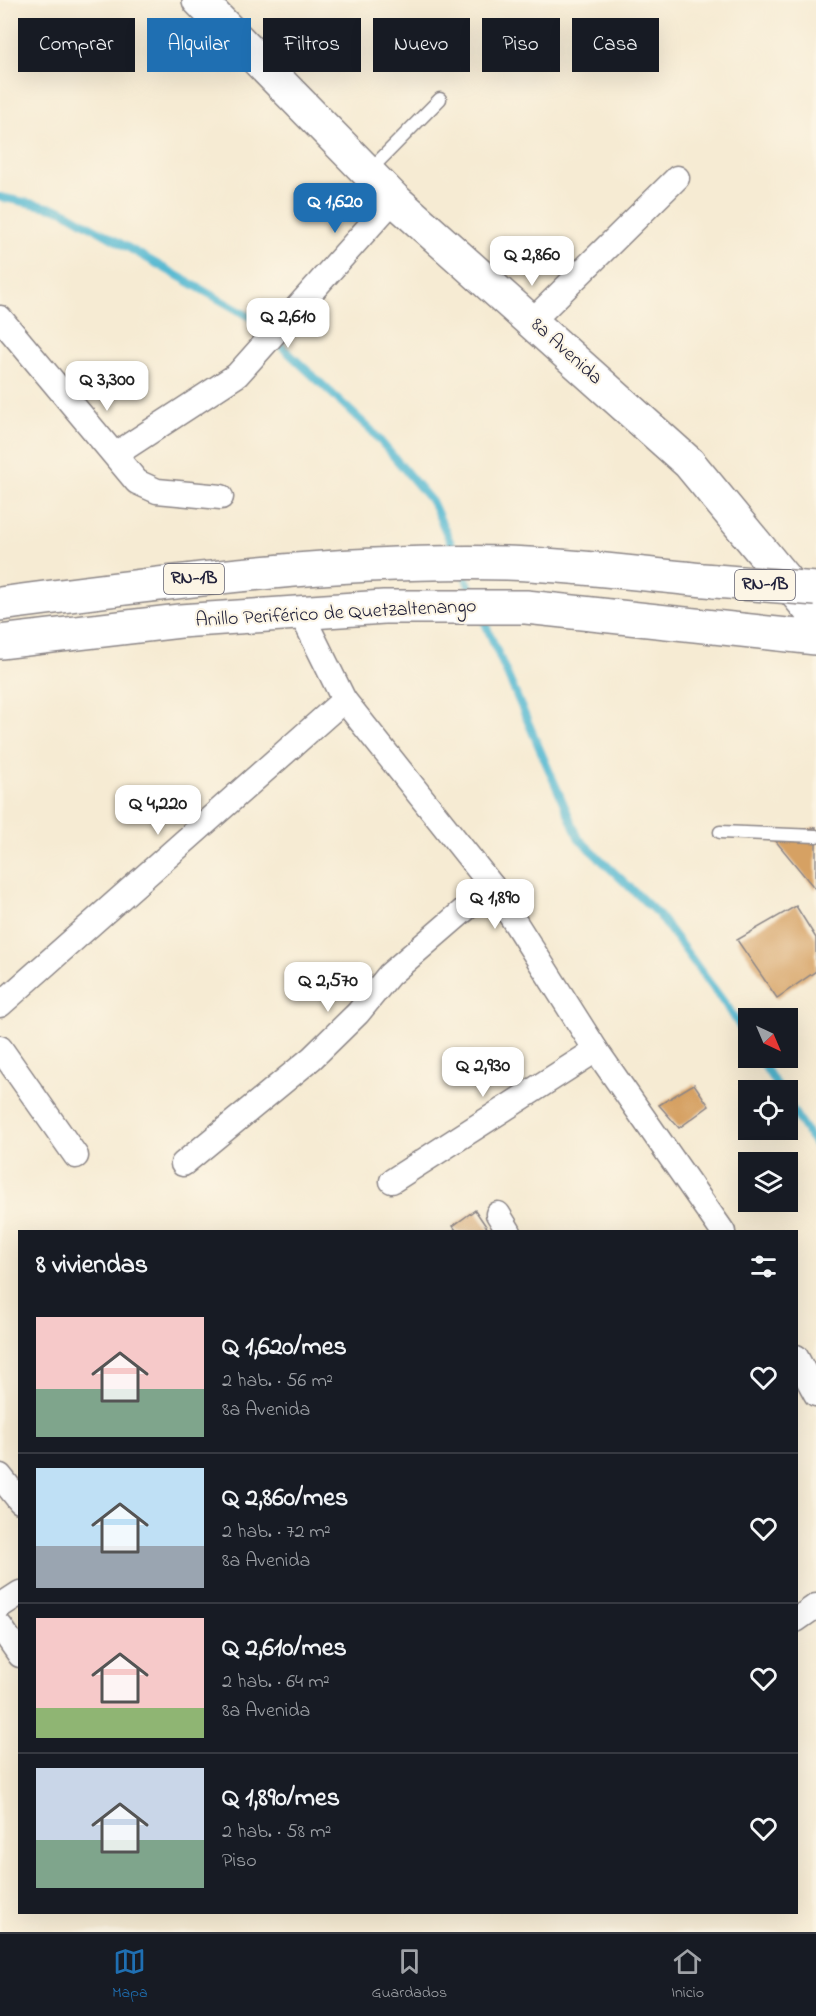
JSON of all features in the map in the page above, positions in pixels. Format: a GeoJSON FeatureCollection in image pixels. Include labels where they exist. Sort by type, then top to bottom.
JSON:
{"type":"FeatureCollection","features":[{"type":"Feature","properties":{"kind":"main road","name":"8a Avenida"},"geometry":{"type":"LineString","coordinates":[[199,0],[394,199],[689,463],[816,617]]}},
{"type":"Feature","properties":{"kind":"main road","name":"RN-1B"},"geometry":{"type":"LineString","coordinates":[[0,604],[202,578],[389,565],[507,563],[816,589]]}},
{"type":"Feature","properties":{"kind":"main road","name":"Anillo Periférico de Quetzaltenango"},"geometry":{"type":"LineString","coordinates":[[0,642],[180,621],[384,607],[526,607],[816,638]]}},
{"type":"Feature","properties":{"kind":"street"},"geometry":{"type":"LineString","coordinates":[[532,321],[677,178]]}},
{"type":"Feature","properties":{"kind":"street"},"geometry":{"type":"LineString","coordinates":[[116,454],[237,375],[394,199]]}},
{"type":"Feature","properties":{"kind":"street"},"geometry":{"type":"LineString","coordinates":[[0,318],[116,454],[137,482],[157,491],[221,497]]}},
{"type":"Feature","properties":{"kind":"street"},"geometry":{"type":"LineString","coordinates":[[301,613],[344,700],[492,886],[596,1050],[715,1228]]}},
{"type":"Feature","properties":{"kind":"street"},"geometry":{"type":"LineString","coordinates":[[0,1005],[344,700]]}},
{"type":"Feature","properties":{"kind":"street"},"geometry":{"type":"LineString","coordinates":[[183,1164],[312,1058],[358,1013],[389,975],[492,886]]}},
{"type":"Feature","properties":{"kind":"street"},"geometry":{"type":"LineString","coordinates":[[0,1048],[76,1156]]}},
{"type":"Feature","properties":{"kind":"street"},"geometry":{"type":"LineString","coordinates":[[392,1181],[596,1050]]}},
{"type":"Feature","properties":{"kind":"street"},"geometry":{"type":"LineString","coordinates":[[798,1362],[816,1394]]}},
{"type":"Feature","properties":{"kind":"street"},"geometry":{"type":"LineString","coordinates":[[0,1476],[18,1498]]}},
{"type":"Feature","properties":{"kind":"street"},"geometry":{"type":"LineString","coordinates":[[0,1606],[18,1594]]}},
{"type":"Feature","properties":{"kind":"street"},"geometry":{"type":"LineString","coordinates":[[798,1619],[816,1606]]}},
{"type":"Feature","properties":{"kind":"street"},"geometry":{"type":"LineString","coordinates":[[0,1626],[18,1652]]}},
{"type":"Feature","properties":{"kind":"lane"},"geometry":{"type":"LineString","coordinates":[[367,173],[440,99]]}},
{"type":"Feature","properties":{"kind":"lane"},"geometry":{"type":"LineString","coordinates":[[720,832],[816,836]]}},
{"type":"Feature","properties":{"kind":"building"},"geometry":{"type":"Polygon","coordinates":[[[816,827],[816,890],[774,839],[816,827]]]}},
{"type":"Feature","properties":{"kind":"building"},"geometry":{"type":"Polygon","coordinates":[[[796,906],[816,938],[816,971],[777,998],[737,940],[796,906]]]}},
{"type":"Feature","properties":{"kind":"building"},"geometry":{"type":"Polygon","coordinates":[[[694,1084],[709,1106],[679,1128],[659,1105],[694,1084]]]}},
{"type":"Feature","properties":{"kind":"building"},"geometry":{"type":"Polygon","coordinates":[[[475,1210],[489,1230],[456,1230],[453,1226],[475,1210]]]}},
{"type":"Feature","properties":{"kind":"waterway"},"geometry":{"type":"LineString","coordinates":[[0,197],[62,210],[250,317],[371,430],[433,503],[456,555]]}},
{"type":"Feature","properties":{"kind":"waterway"},"geometry":{"type":"LineString","coordinates":[[462,570],[475,599]]}},
{"type":"Feature","properties":{"kind":"waterway"},"geometry":{"type":"LineString","coordinates":[[481,614],[579,839],[658,914],[738,1024]]}},
{"type":"Feature","properties":{"kind":"waterway"},"geometry":{"type":"LineString","coordinates":[[766,1068],[773,1080]]}},
{"type":"Feature","properties":{"kind":"waterway"},"geometry":{"type":"LineString","coordinates":[[798,1118],[816,1146]]}}]}
